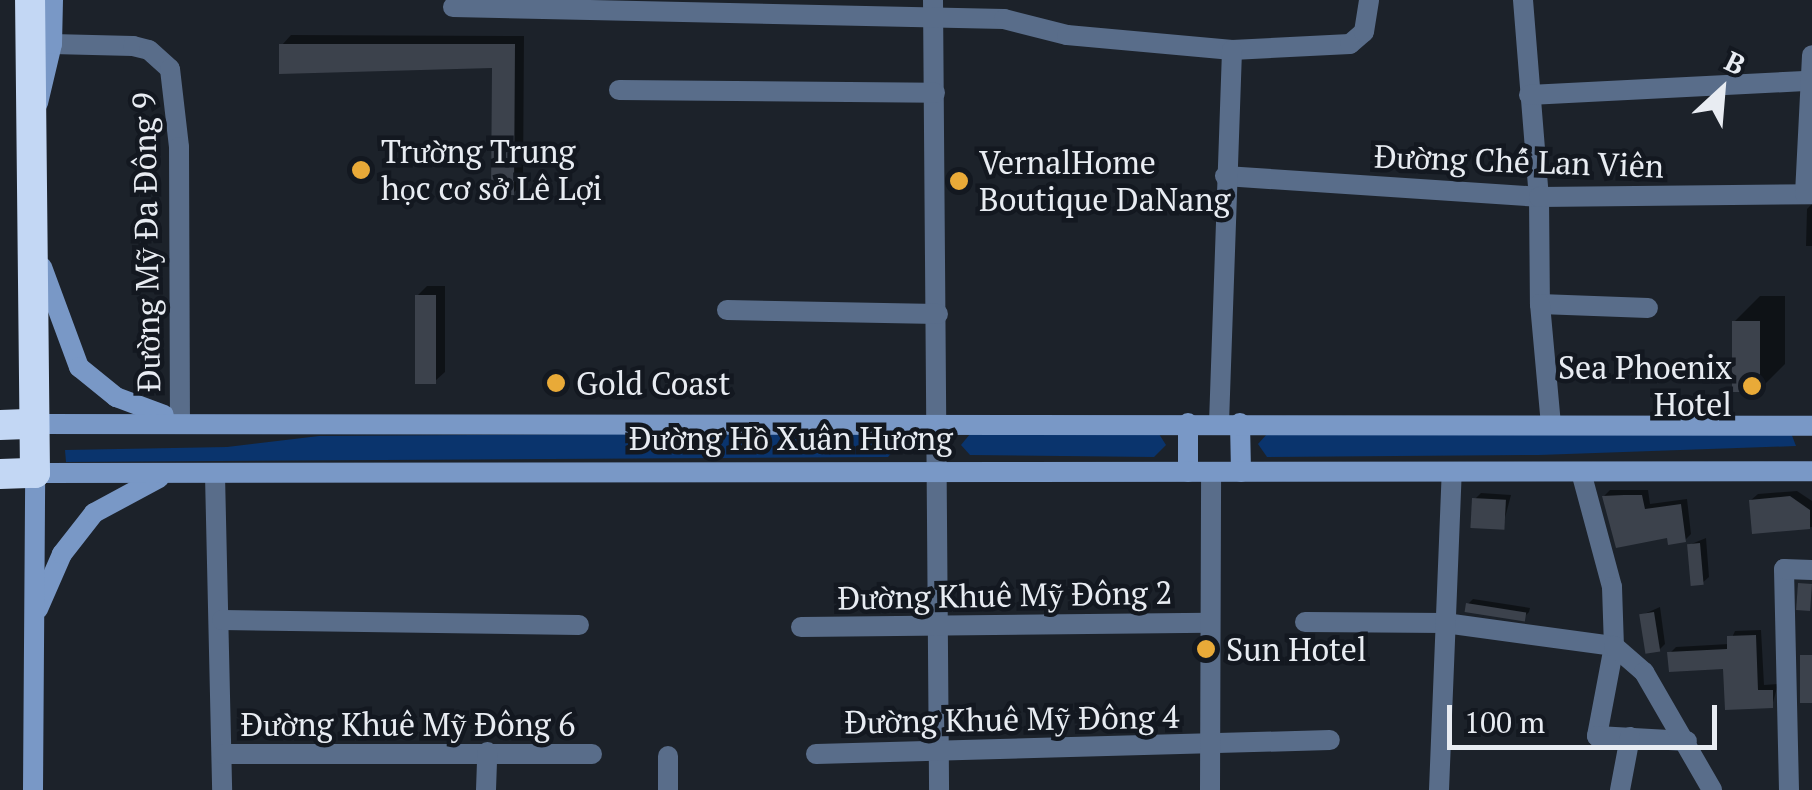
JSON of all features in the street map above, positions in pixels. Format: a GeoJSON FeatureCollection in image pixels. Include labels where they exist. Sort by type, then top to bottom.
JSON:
{"type":"FeatureCollection","features":[{"type":"Feature","properties":{"kind":"highway"},"geometry":{"type":"LineString","coordinates":[[30,0],[28,218],[35,472]]}},
{"type":"Feature","properties":{"kind":"highway","name":"Đường Hồ Xuân Hương"},"geometry":{"type":"LineString","coordinates":[[0,425],[32,424]]}},
{"type":"Feature","properties":{"kind":"highway","name":"Đường Hồ Xuân Hương"},"geometry":{"type":"LineString","coordinates":[[0,474],[35,472]]}},
{"type":"Feature","properties":{"kind":"main road"},"geometry":{"type":"LineString","coordinates":[[28,123],[52,44],[53,0]]}},
{"type":"Feature","properties":{"kind":"main road"},"geometry":{"type":"LineString","coordinates":[[28,218],[51,302],[79,367],[116,397],[180,420]]}},
{"type":"Feature","properties":{"kind":"main road","name":"Đường Hồ Xuân Hương"},"geometry":{"type":"LineString","coordinates":[[32,424],[180,420],[1808,423]]}},
{"type":"Feature","properties":{"kind":"main road"},"geometry":{"type":"LineString","coordinates":[[1188,423],[1188,472]]}},
{"type":"Feature","properties":{"kind":"main road"},"geometry":{"type":"LineString","coordinates":[[1229,424],[1241,472]]}},
{"type":"Feature","properties":{"kind":"main road"},"geometry":{"type":"LineString","coordinates":[[32,790],[35,472]]}},
{"type":"Feature","properties":{"kind":"main road","name":"Đường Hồ Xuân Hương"},"geometry":{"type":"LineString","coordinates":[[35,472],[1807,473]]}},
{"type":"Feature","properties":{"kind":"main road"},"geometry":{"type":"LineString","coordinates":[[35,615],[62,554],[94,513],[165,475]]}},
{"type":"Feature","properties":{"kind":"street"},"geometry":{"type":"LineString","coordinates":[[453,6],[934,10],[1004,19],[1067,35],[1232,50],[1350,44],[1364,32],[1369,0]]}},
{"type":"Feature","properties":{"kind":"street"},"geometry":{"type":"LineString","coordinates":[[1523,0],[1540,198],[1540,304],[1551,425]]}},
{"type":"Feature","properties":{"kind":"street"},"geometry":{"type":"LineString","coordinates":[[934,10],[936,424],[942,626],[940,790]]}},
{"type":"Feature","properties":{"kind":"street","name":"Đường Mỹ Đa Đông 9"},"geometry":{"type":"LineString","coordinates":[[52,44],[132,46],[150,50],[170,69],[179,147],[180,420]]}},
{"type":"Feature","properties":{"kind":"street"},"geometry":{"type":"LineString","coordinates":[[1229,424],[1225,176],[1232,50]]}},
{"type":"Feature","properties":{"kind":"street"},"geometry":{"type":"LineString","coordinates":[[1808,194],[1812,55]]}},
{"type":"Feature","properties":{"kind":"street"},"geometry":{"type":"LineString","coordinates":[[1529,95],[1810,81]]}},
{"type":"Feature","properties":{"kind":"street"},"geometry":{"type":"LineString","coordinates":[[619,90],[935,93]]}},
{"type":"Feature","properties":{"kind":"street","name":"Đường Chế Lan Viên"},"geometry":{"type":"LineString","coordinates":[[1225,176],[1540,198],[1808,194]]}},
{"type":"Feature","properties":{"kind":"street"},"geometry":{"type":"LineString","coordinates":[[1540,304],[1648,308]]}},
{"type":"Feature","properties":{"kind":"street"},"geometry":{"type":"LineString","coordinates":[[727,310],[938,314]]}},
{"type":"Feature","properties":{"kind":"street"},"geometry":{"type":"LineString","coordinates":[[1210,790],[1211,472]]}},
{"type":"Feature","properties":{"kind":"street"},"geometry":{"type":"LineString","coordinates":[[1438,790],[1452,472]]}},
{"type":"Feature","properties":{"kind":"street"},"geometry":{"type":"LineString","coordinates":[[1581,472],[1612,587],[1614,646],[1597,736],[1687,741]]}},
{"type":"Feature","properties":{"kind":"street"},"geometry":{"type":"LineString","coordinates":[[215,475],[222,620],[222,790]]}},
{"type":"Feature","properties":{"kind":"street"},"geometry":{"type":"LineString","coordinates":[[1789,790],[1784,569],[1812,570]]}},
{"type":"Feature","properties":{"kind":"street"},"geometry":{"type":"LineString","coordinates":[[222,620],[579,625]]}},
{"type":"Feature","properties":{"kind":"street"},"geometry":{"type":"LineString","coordinates":[[1305,622],[1446,624],[1614,646],[1644,672],[1712,790]]}},
{"type":"Feature","properties":{"kind":"street","name":"Đường Khuê Mỹ Đông 2"},"geometry":{"type":"LineString","coordinates":[[801,628],[1209,623]]}},
{"type":"Feature","properties":{"kind":"street"},"geometry":{"type":"LineString","coordinates":[[1620,790],[1630,738]]}},
{"type":"Feature","properties":{"kind":"street","name":"Đường Khuê Mỹ Đông 4"},"geometry":{"type":"LineString","coordinates":[[816,754],[1330,740]]}},
{"type":"Feature","properties":{"kind":"street"},"geometry":{"type":"LineString","coordinates":[[486,752],[486,790]]}},
{"type":"Feature","properties":{"kind":"street","name":"Đường Khuê Mỹ Đông 6"},"geometry":{"type":"LineString","coordinates":[[223,754],[592,754]]}},
{"type":"Feature","properties":{"kind":"street"},"geometry":{"type":"LineString","coordinates":[[668,756],[668,790]]}},
{"type":"Feature","properties":{"kind":"shaded area"},"geometry":{"type":"Polygon","coordinates":[[[886,432],[900,443],[888,457],[66,462],[65,450],[227,447],[319,436],[886,432]]]}},
{"type":"Feature","properties":{"kind":"shaded area"},"geometry":{"type":"Polygon","coordinates":[[[1791,433],[1796,446],[1539,455],[1267,457],[1258,444],[1267,434],[1791,433]]]}},
{"type":"Feature","properties":{"kind":"shaded area"},"geometry":{"type":"Polygon","coordinates":[[[970,434],[1159,434],[1166,445],[1154,457],[970,455],[961,445],[970,434]]]}},
{"type":"Feature","properties":{"kind":"building"},"geometry":{"type":"Polygon","coordinates":[[[279,44],[515,44],[514,195],[491,195],[492,68],[279,74],[279,44]]]}},
{"type":"Feature","properties":{"kind":"building"},"geometry":{"type":"Polygon","coordinates":[[[415,295],[436,295],[436,384],[415,384],[415,295]]]}},
{"type":"Feature","properties":{"kind":"building"},"geometry":{"type":"Polygon","coordinates":[[[1732,321],[1760,321],[1760,392],[1732,392],[1732,321]]]}},
{"type":"Feature","properties":{"kind":"building"},"geometry":{"type":"Polygon","coordinates":[[[1642,495],[1645,509],[1681,504],[1686,542],[1668,545],[1667,538],[1616,548],[1602,496],[1642,495]]]}},
{"type":"Feature","properties":{"kind":"building"},"geometry":{"type":"Polygon","coordinates":[[[1790,496],[1810,510],[1810,529],[1752,534],[1749,500],[1790,496]]]}},
{"type":"Feature","properties":{"kind":"building"},"geometry":{"type":"Polygon","coordinates":[[[1472,498],[1506,500],[1504,530],[1470,528],[1472,498]]]}},
{"type":"Feature","properties":{"kind":"building"},"geometry":{"type":"Polygon","coordinates":[[[1700,543],[1704,585],[1691,586],[1687,544],[1700,543]]]}},
{"type":"Feature","properties":{"kind":"building"},"geometry":{"type":"Polygon","coordinates":[[[1798,583],[1812,584],[1810,611],[1796,610],[1798,583]]]}},
{"type":"Feature","properties":{"kind":"building"},"geometry":{"type":"Polygon","coordinates":[[[1466,603],[1526,613],[1525,621],[1465,612],[1466,603]]]}},
{"type":"Feature","properties":{"kind":"building"},"geometry":{"type":"Polygon","coordinates":[[[1654,612],[1660,652],[1645,654],[1639,614],[1654,612]]]}},
{"type":"Feature","properties":{"kind":"building"},"geometry":{"type":"Polygon","coordinates":[[[1756,635],[1758,690],[1773,690],[1773,708],[1725,710],[1723,669],[1669,672],[1667,652],[1727,649],[1727,636],[1756,635]]]}},
{"type":"Feature","properties":{"kind":"building"},"geometry":{"type":"Polygon","coordinates":[[[1800,655],[1812,655],[1812,703],[1800,703],[1800,655]]]}},
{"type":"Feature","properties":{"kind":"place","name":"Trường Trung học cơ sở Lê Lợi"},"geometry":{"type":"Point","coordinates":[361,170]}},
{"type":"Feature","properties":{"kind":"place","name":"VernalHome Boutique DaNang"},"geometry":{"type":"Point","coordinates":[959,181]}},
{"type":"Feature","properties":{"kind":"place","name":"Gold Coast"},"geometry":{"type":"Point","coordinates":[556,383]}},
{"type":"Feature","properties":{"kind":"place","name":"Sea Phoenix Hotel"},"geometry":{"type":"Point","coordinates":[1752,386]}},
{"type":"Feature","properties":{"kind":"place","name":"Sun Hotel"},"geometry":{"type":"Point","coordinates":[1206,649]}}]}
